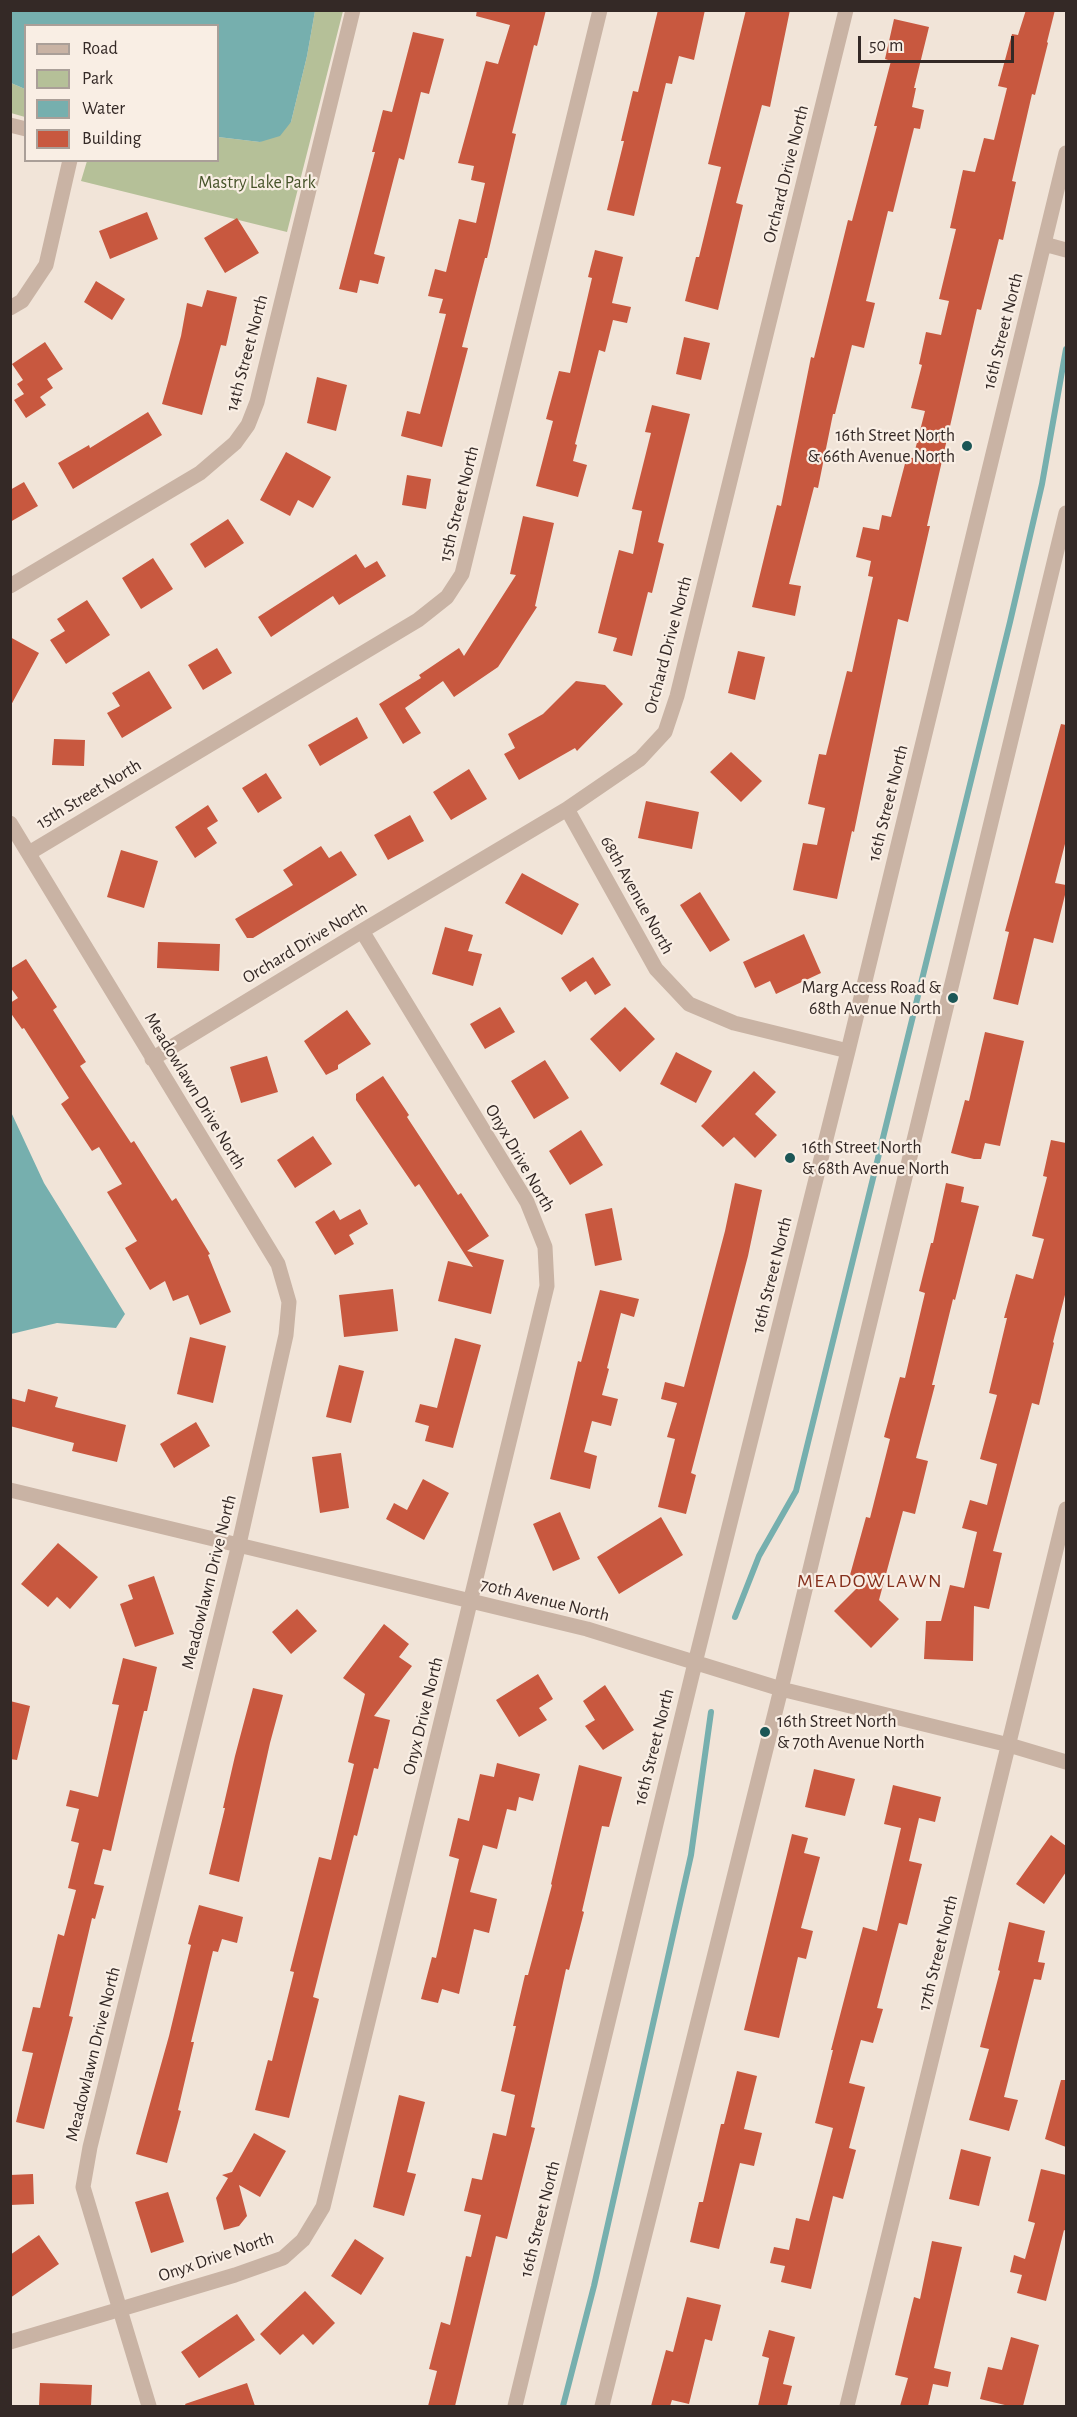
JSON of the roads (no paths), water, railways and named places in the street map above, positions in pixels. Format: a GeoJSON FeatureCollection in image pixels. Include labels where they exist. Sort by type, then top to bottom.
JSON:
{"type":"FeatureCollection","features":[{"type":"Feature","properties":{"kind":"street","name":"14th Street North"},"geometry":{"type":"LineString","coordinates":[[10,586],[200,473],[235,443],[248,425],[257,402],[353,10]]}},
{"type":"Feature","properties":{"kind":"street","name":"15th Street North"},"geometry":{"type":"LineString","coordinates":[[29,853],[418,620],[447,597],[462,574],[600,10]]}},
{"type":"Feature","properties":{"kind":"street","name":"Orchard Drive North"},"geometry":{"type":"LineString","coordinates":[[153,1059],[567,809],[640,759],[665,732],[677,696],[846,10]]}},
{"type":"Feature","properties":{"kind":"street","name":"16th Street North"},"geometry":{"type":"LineString","coordinates":[[515,2406],[1066,153]]}},
{"type":"Feature","properties":{"kind":"street"},"geometry":{"type":"LineString","coordinates":[[10,308],[22,301],[46,265],[70,162]]}},
{"type":"Feature","properties":{"kind":"street"},"geometry":{"type":"LineString","coordinates":[[1044,244],[1066,250]]}},
{"type":"Feature","properties":{"kind":"street"},"geometry":{"type":"LineString","coordinates":[[602,2406],[781,1689],[1066,513]]}},
{"type":"Feature","properties":{"kind":"street","name":"68th Avenue North"},"geometry":{"type":"LineString","coordinates":[[567,809],[656,969],[689,1004],[734,1023],[848,1051]]}},
{"type":"Feature","properties":{"kind":"street","name":"Meadowlawn Drive North"},"geometry":{"type":"LineString","coordinates":[[10,823],[278,1264],[289,1302],[286,1335],[239,1544],[90,2146],[83,2187],[149,2406]]}},
{"type":"Feature","properties":{"kind":"street","name":"Onyx Drive North"},"geometry":{"type":"LineString","coordinates":[[10,2342],[235,2275],[283,2258],[303,2240],[323,2207],[547,1286],[545,1247],[527,1202],[362,931]]}},
{"type":"Feature","properties":{"kind":"street","name":"70th Avenue North"},"geometry":{"type":"LineString","coordinates":[[10,1490],[587,1629],[781,1689],[1009,1745],[1066,1762]]}},
{"type":"Feature","properties":{"kind":"street","name":"17th Street North"},"geometry":{"type":"LineString","coordinates":[[847,2406],[1066,1509]]}},
{"type":"Feature","properties":{"kind":"water"},"geometry":{"type":"Polygon","coordinates":[[[12,10],[315,11],[291,122],[280,136],[260,142],[219,137],[219,24],[24,24],[24,89],[11,83],[12,10]]]}},
{"type":"Feature","properties":{"kind":"water"},"geometry":{"type":"Polygon","coordinates":[[[11,1112],[44,1183],[125,1314],[116,1328],[57,1323],[11,1334],[11,1112]]]}},
{"type":"Feature","properties":{"kind":"waterway"},"geometry":{"type":"LineString","coordinates":[[735,1617],[759,1556],[796,1491],[1010,622],[1042,484],[1066,349]]}},
{"type":"Feature","properties":{"kind":"waterway"},"geometry":{"type":"LineString","coordinates":[[563,2406],[594,2286],[691,1855],[711,1712]]}},
{"type":"Feature","properties":{"kind":"place","name":"16th Street North & 66th Avenue North"},"geometry":{"type":"Point","coordinates":[967,446]}},
{"type":"Feature","properties":{"kind":"place","name":"Marg Access Road & 68th Avenue North"},"geometry":{"type":"Point","coordinates":[953,998]}},
{"type":"Feature","properties":{"kind":"place","name":"16th Street North & 68th Avenue North"},"geometry":{"type":"Point","coordinates":[790,1158]}},
{"type":"Feature","properties":{"kind":"place","name":"16th Street North & 70th Avenue North"},"geometry":{"type":"Point","coordinates":[765,1732]}},
{"type":"Feature","properties":{"kind":"district","name":"MEADOWLAWN"},"geometry":{"type":"Point","coordinates":[870,1581]}},
{"type":"Feature","properties":{"kind":"park label","name":"Mastry Lake Park"},"geometry":{"type":"Point","coordinates":[257,183]}}]}
